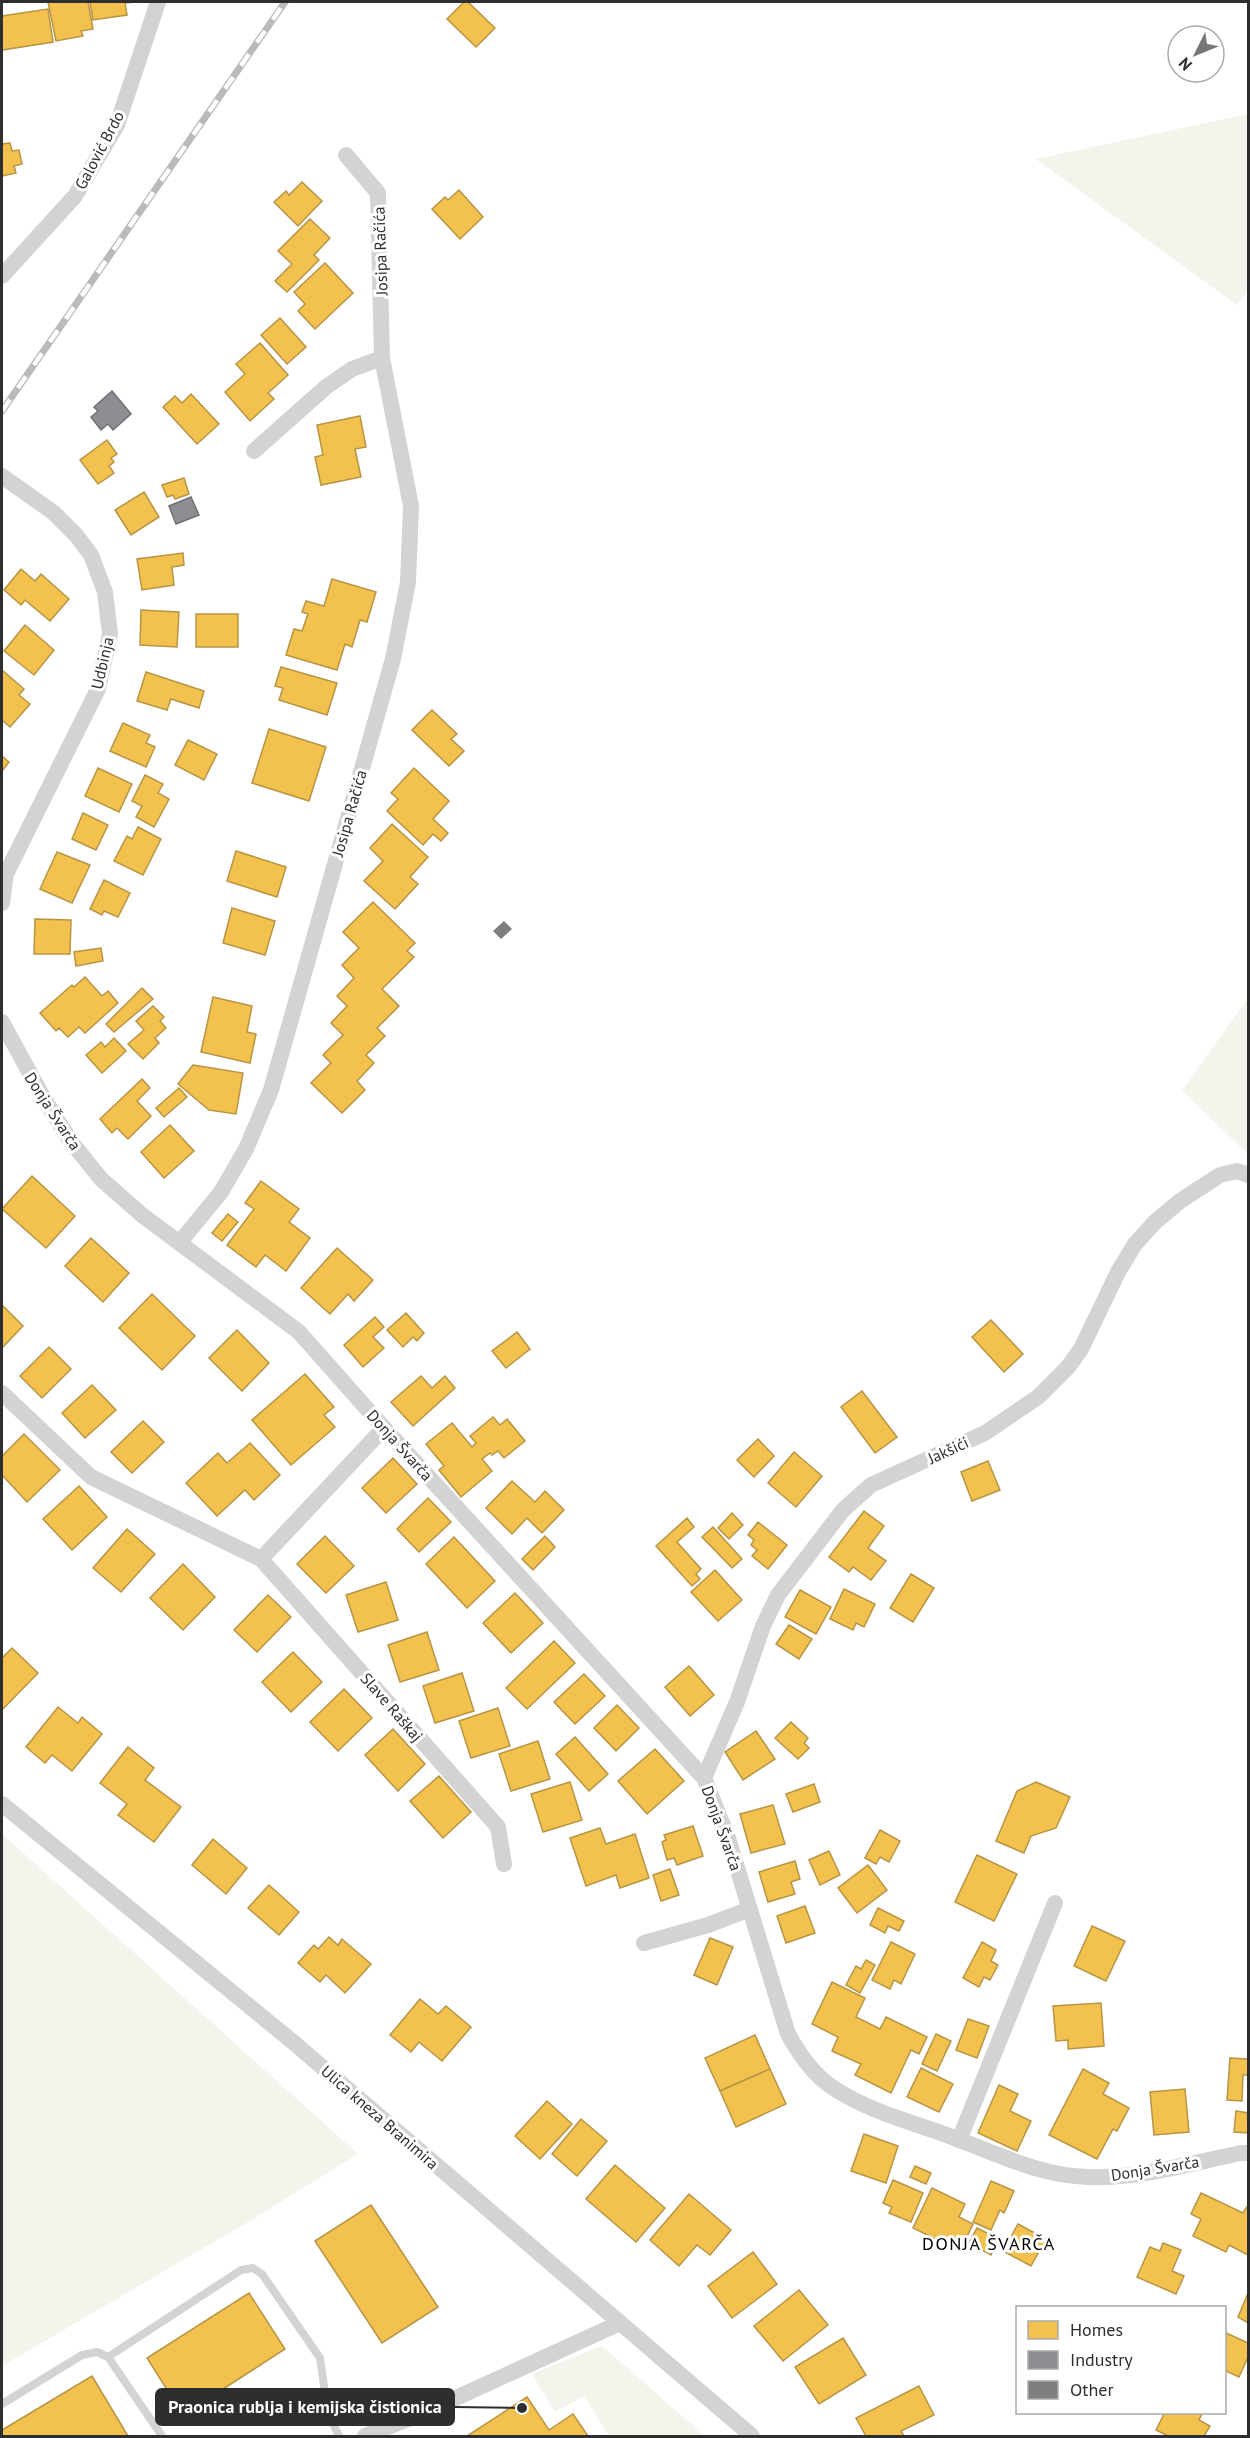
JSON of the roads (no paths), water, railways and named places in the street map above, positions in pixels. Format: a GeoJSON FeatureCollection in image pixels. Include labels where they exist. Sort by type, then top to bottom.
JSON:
{"type":"FeatureCollection","features":[{"type":"Feature","properties":{"kind":"street","name":"Galović Brdo"},"geometry":{"type":"LineString","coordinates":[[2,276],[75,196],[117,125],[158,2]]}},
{"type":"Feature","properties":{"kind":"street","name":"Josipa Račića"},"geometry":{"type":"LineString","coordinates":[[180,1242],[221,1192],[246,1149],[271,1090],[393,659],[408,582],[411,506],[382,358],[378,193],[346,155]]}},
{"type":"Feature","properties":{"kind":"street"},"geometry":{"type":"LineString","coordinates":[[254,451],[326,387],[352,369],[382,358]]}},
{"type":"Feature","properties":{"kind":"street","name":"Udbinja"},"geometry":{"type":"LineString","coordinates":[[2,476],[54,513],[92,555],[105,592],[110,634],[98,688],[4,875],[2,903]]}},
{"type":"Feature","properties":{"kind":"street","name":"Donja Švarča"},"geometry":{"type":"LineString","coordinates":[[2,1022],[44,1099],[72,1143],[101,1179],[142,1215],[300,1332],[384,1428],[704,1778],[728,1838],[788,2034],[800,2055],[818,2076],[835,2089],[876,2110],[1035,2169],[1086,2178],[1131,2176],[1248,2153]]}},
{"type":"Feature","properties":{"kind":"street","name":"Jakšići"},"geometry":{"type":"LineString","coordinates":[[704,1778],[737,1702],[763,1626],[778,1596],[843,1510],[871,1485],[985,1433],[1038,1397],[1068,1367],[1081,1349],[1118,1272],[1135,1244],[1155,1222],[1180,1201],[1220,1174],[1237,1171],[1248,1174]]}},
{"type":"Feature","properties":{"kind":"street","name":"Slave Raškaj"},"geometry":{"type":"LineString","coordinates":[[2,1393],[91,1477],[261,1559],[498,1827],[504,1864]]}},
{"type":"Feature","properties":{"kind":"street"},"geometry":{"type":"LineString","coordinates":[[261,1559],[384,1428]]}},
{"type":"Feature","properties":{"kind":"street","name":"Ulica kneza Branimira"},"geometry":{"type":"LineString","coordinates":[[2,1804],[293,2042],[752,2436]]}},
{"type":"Feature","properties":{"kind":"street"},"geometry":{"type":"LineString","coordinates":[[959,2140],[1055,1903]]}},
{"type":"Feature","properties":{"kind":"street"},"geometry":{"type":"LineString","coordinates":[[644,1943],[750,1909]]}},
{"type":"Feature","properties":{"kind":"street"},"geometry":{"type":"LineString","coordinates":[[365,2436],[423,2413],[620,2323]]}},
{"type":"Feature","properties":{"kind":"lane"},"geometry":{"type":"LineString","coordinates":[[108,2357],[241,2270],[253,2268],[262,2274],[320,2358],[328,2414],[339,2436]]}},
{"type":"Feature","properties":{"kind":"lane"},"geometry":{"type":"LineString","coordinates":[[2,2404],[82,2355],[97,2352],[108,2357],[162,2436]]}},
{"type":"Feature","properties":{"kind":"railway"},"geometry":{"type":"LineString","coordinates":[[2,411],[285,2]]}},
{"type":"Feature","properties":{"kind":"place","name":"Praonica rublja i kemijska čistionica"},"geometry":{"type":"Point","coordinates":[522,2408]}},
{"type":"Feature","properties":{"kind":"district","name":"DONJA ŠVARČA"},"geometry":{"type":"Point","coordinates":[989,2244]}}]}
